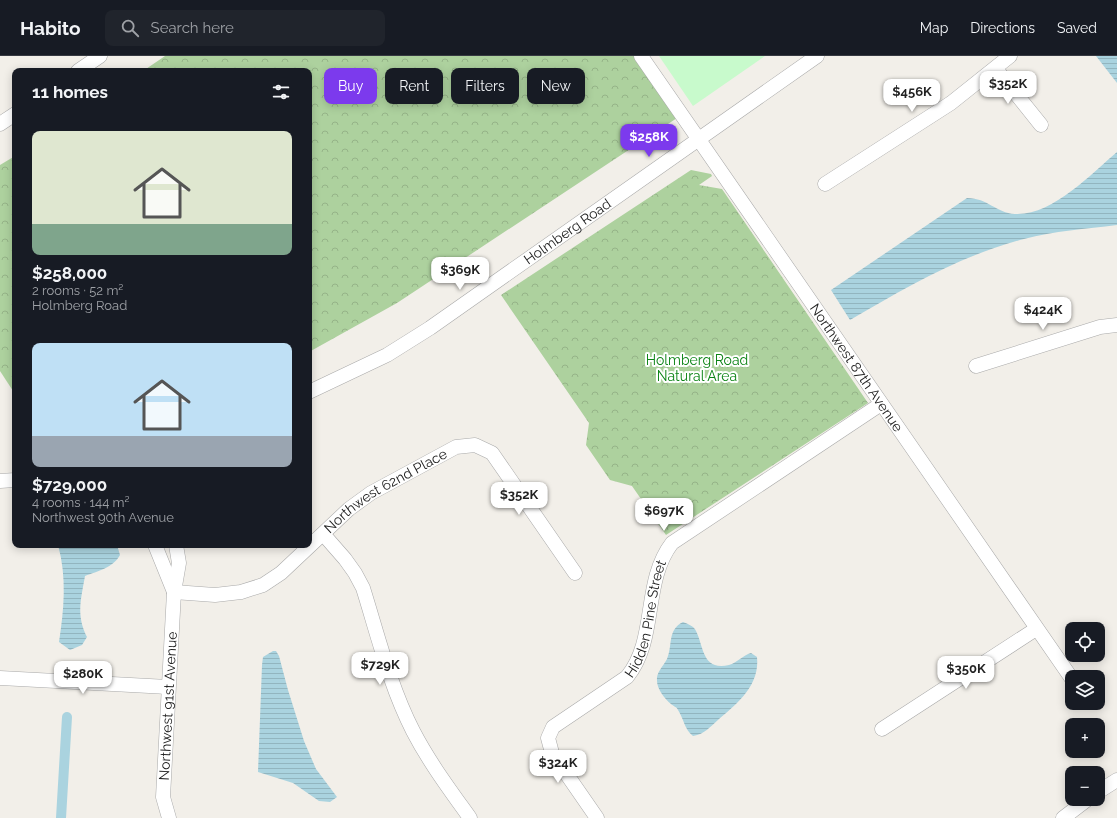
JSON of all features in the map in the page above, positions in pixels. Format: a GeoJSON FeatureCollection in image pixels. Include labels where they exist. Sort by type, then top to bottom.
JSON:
{"type":"FeatureCollection","features":[{"type":"Feature","properties":{"kind":"street"},"geometry":{"type":"LineString","coordinates":[[82,68],[100,56]]}},
{"type":"Feature","properties":{"kind":"street","name":"Northwest 87th Avenue"},"geometry":{"type":"LineString","coordinates":[[641,56],[1066,670]]}},
{"type":"Feature","properties":{"kind":"street","name":"Holmberg Road"},"geometry":{"type":"LineString","coordinates":[[312,391],[387,355],[430,328],[817,56]]}},
{"type":"Feature","properties":{"kind":"street"},"geometry":{"type":"LineString","coordinates":[[825,184],[951,103],[996,69],[1010,56]]}},
{"type":"Feature","properties":{"kind":"street"},"geometry":{"type":"LineString","coordinates":[[996,69],[1041,125]]}},
{"type":"Feature","properties":{"kind":"street"},"geometry":{"type":"LineString","coordinates":[[0,124],[12,116]]}},
{"type":"Feature","properties":{"kind":"street"},"geometry":{"type":"LineString","coordinates":[[976,366],[1100,326],[1117,325]]}},
{"type":"Feature","properties":{"kind":"street","name":"Hidden Pine Street"},"geometry":{"type":"LineString","coordinates":[[597,818],[552,753],[548,738],[553,727],[628,678],[637,666],[646,631],[658,568],[663,554],[672,543],[881,404]]}},
{"type":"Feature","properties":{"kind":"street","name":"Northwest 62nd Place"},"geometry":{"type":"LineString","coordinates":[[312,546],[350,508],[370,493],[456,447],[475,445],[492,453],[575,574]]}},
{"type":"Feature","properties":{"kind":"street"},"geometry":{"type":"LineString","coordinates":[[0,481],[12,480]]}},
{"type":"Feature","properties":{"kind":"street"},"geometry":{"type":"LineString","coordinates":[[324,535],[356,573],[363,588],[397,696],[413,732],[432,763],[470,818]]}},
{"type":"Feature","properties":{"kind":"street","name":"Northwest 91st Avenue"},"geometry":{"type":"LineString","coordinates":[[156,548],[174,592]]}},
{"type":"Feature","properties":{"kind":"street","name":"Northwest 91st Avenue"},"geometry":{"type":"LineString","coordinates":[[168,818],[163,796],[174,592],[179,563],[176,548]]}},
{"type":"Feature","properties":{"kind":"street","name":"Northwest 62nd Place"},"geometry":{"type":"LineString","coordinates":[[174,592],[215,595],[241,592],[263,585],[281,573],[309,548]]}},
{"type":"Feature","properties":{"kind":"street"},"geometry":{"type":"LineString","coordinates":[[882,729],[1036,629]]}},
{"type":"Feature","properties":{"kind":"street"},"geometry":{"type":"LineString","coordinates":[[0,678],[168,687]]}},
{"type":"Feature","properties":{"kind":"street"},"geometry":{"type":"LineString","coordinates":[[1105,788],[1117,780]]}},
{"type":"Feature","properties":{"kind":"street"},"geometry":{"type":"LineString","coordinates":[[1062,818],[1078,806]]}},
{"type":"Feature","properties":{"kind":"green space"},"geometry":{"type":"Polygon","coordinates":[[[165,56],[635,56],[677,118],[397,303],[312,350],[312,68],[147,68],[165,56]]]}},
{"type":"Feature","properties":{"kind":"green space"},"geometry":{"type":"Polygon","coordinates":[[[659,56],[765,56],[693,106],[659,56]]]}},
{"type":"Feature","properties":{"kind":"green space"},"geometry":{"type":"Polygon","coordinates":[[[12,158],[12,389],[0,371],[0,165],[12,158]]]}},
{"type":"Feature","properties":{"kind":"green space","name":"Holmberg Road Natural Area"},"geometry":{"type":"Polygon","coordinates":[[[691,170],[711,174],[712,176],[699,185],[722,189],[868,403],[666,535],[632,486],[610,480],[586,445],[589,423],[501,295],[691,170]]]}},
{"type":"Feature","properties":{"kind":"water"},"geometry":{"type":"Polygon","coordinates":[[[1096,56],[1117,56],[1117,83],[1096,56]]]}},
{"type":"Feature","properties":{"kind":"water"},"geometry":{"type":"Polygon","coordinates":[[[1117,152],[1117,225],[1047,234],[1024,239],[977,254],[913,284],[850,320],[831,290],[967,198],[981,200],[1008,213],[1029,213],[1057,201],[1070,192],[1117,152]]]}},
{"type":"Feature","properties":{"kind":"water"},"geometry":{"type":"Polygon","coordinates":[[[59,548],[118,548],[120,555],[109,566],[85,576],[80,614],[87,637],[82,645],[70,650],[59,642],[64,594],[61,557],[59,548]]]}},
{"type":"Feature","properties":{"kind":"water"},"geometry":{"type":"Polygon","coordinates":[[[683,622],[691,625],[695,629],[705,656],[714,664],[720,666],[729,665],[751,653],[757,657],[755,676],[751,685],[740,700],[707,730],[701,734],[693,736],[686,727],[680,713],[662,694],[658,687],[657,681],[659,672],[669,654],[672,634],[678,625],[683,622]]]}},
{"type":"Feature","properties":{"kind":"water"},"geometry":{"type":"Polygon","coordinates":[[[273,651],[276,651],[279,656],[304,741],[316,769],[337,797],[330,802],[319,801],[293,783],[258,772],[262,665],[263,657],[273,651]]]}},
{"type":"Feature","properties":{"kind":"waterway"},"geometry":{"type":"LineString","coordinates":[[61,818],[67,717]]}}]}
